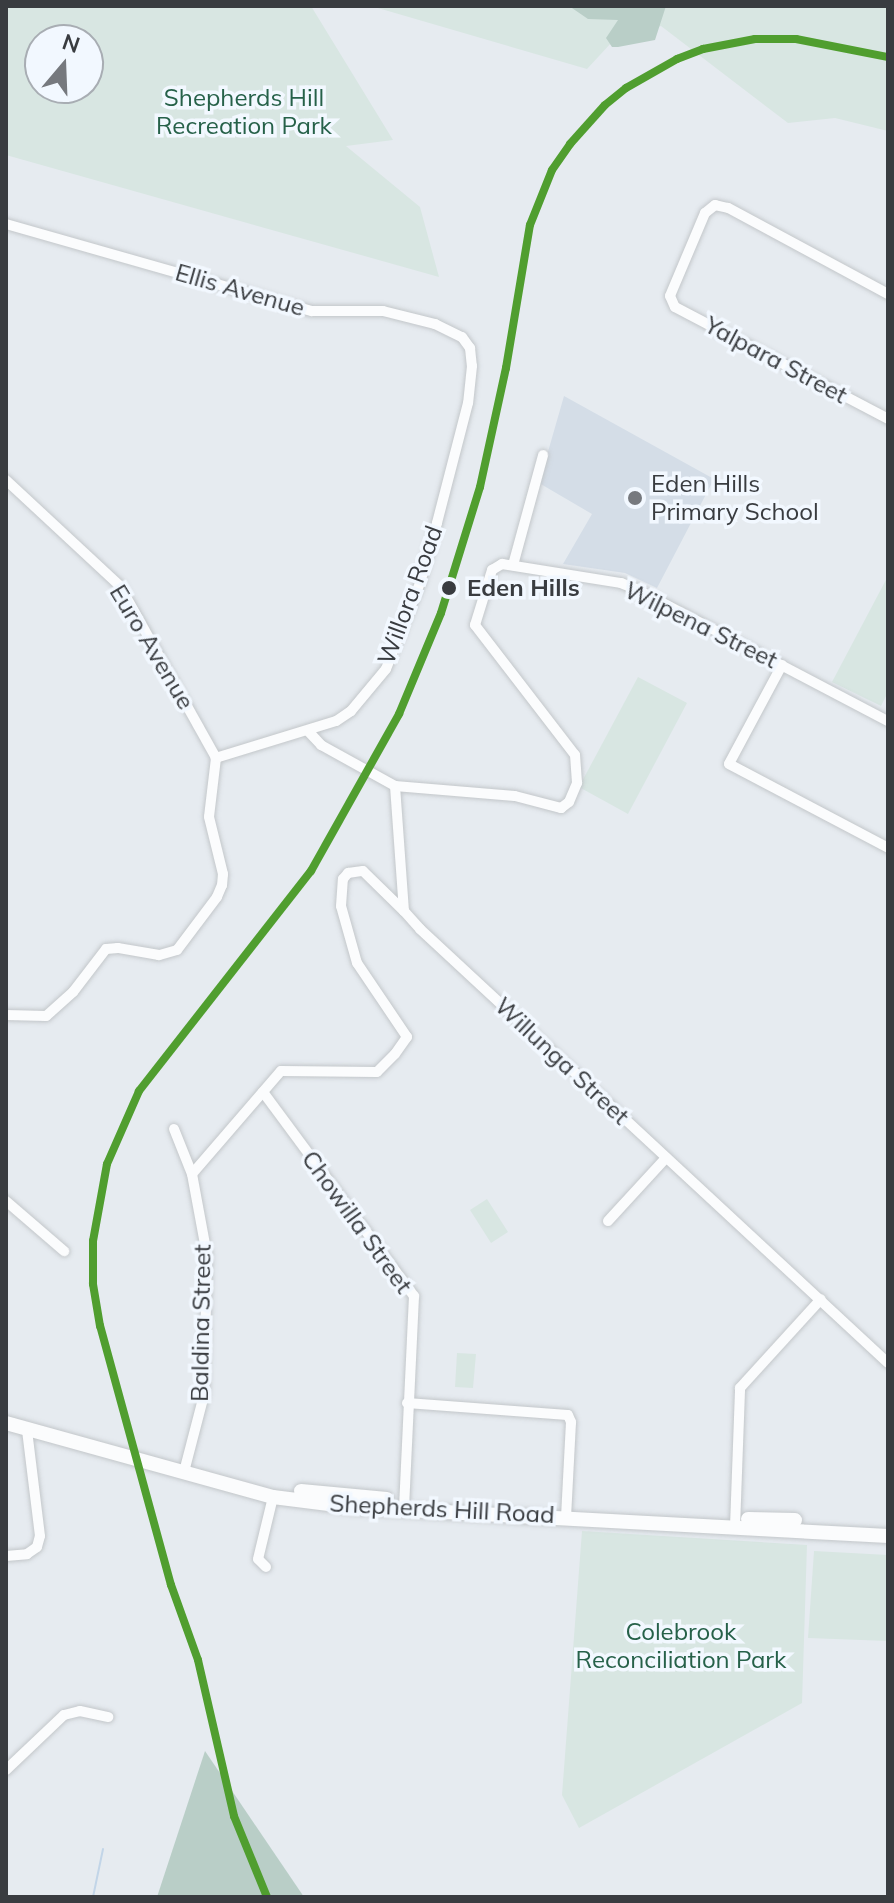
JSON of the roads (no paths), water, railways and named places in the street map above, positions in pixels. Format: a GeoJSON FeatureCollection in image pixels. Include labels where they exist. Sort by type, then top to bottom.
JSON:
{"type":"FeatureCollection","features":[{"type":"Feature","properties":{"kind":"main road","name":"Shepherds Hill Road"},"geometry":{"type":"LineString","coordinates":[[6,1415],[273,1497],[352,1507],[404,1504]]}},
{"type":"Feature","properties":{"kind":"main road","name":"Shepherds Hill Road"},"geometry":{"type":"LineString","coordinates":[[6,1423],[273,1487],[404,1504],[566,1511],[888,1536]]}},
{"type":"Feature","properties":{"kind":"main road","name":"Shepherds Hill Road"},"geometry":{"type":"LineString","coordinates":[[735,1523],[888,1526]]}},
{"type":"Feature","properties":{"kind":"street","name":"Yalpara Street"},"geometry":{"type":"LineString","coordinates":[[888,294],[728,208],[715,205],[705,213],[670,296],[675,307],[888,419]]}},
{"type":"Feature","properties":{"kind":"street","name":"Ellis Avenue"},"geometry":{"type":"LineString","coordinates":[[6,224],[312,311],[396,314],[451,330],[470,348]]}},
{"type":"Feature","properties":{"kind":"street","name":"Willora Road"},"geometry":{"type":"LineString","coordinates":[[216,758],[309,732],[351,711],[386,669],[420,583],[468,403],[470,348]]}},
{"type":"Feature","properties":{"kind":"street"},"geometry":{"type":"LineString","coordinates":[[309,732],[321,745],[395,786],[515,796],[561,808],[569,802],[577,783],[575,755],[475,625],[492,570],[508,564],[543,455]]}},
{"type":"Feature","properties":{"kind":"street","name":"Euro Avenue"},"geometry":{"type":"LineString","coordinates":[[6,480],[120,586],[216,758]]}},
{"type":"Feature","properties":{"kind":"street","name":"Wilpena Street"},"geometry":{"type":"LineString","coordinates":[[508,564],[621,583],[888,721]]}},
{"type":"Feature","properties":{"kind":"street"},"geometry":{"type":"LineString","coordinates":[[782,665],[729,764],[888,848]]}},
{"type":"Feature","properties":{"kind":"street"},"geometry":{"type":"LineString","coordinates":[[6,1015],[46,1016],[73,992],[106,949],[113,947],[167,955],[183,944],[222,885],[223,874],[209,817],[216,758]]}},
{"type":"Feature","properties":{"kind":"street"},"geometry":{"type":"LineString","coordinates":[[395,786],[404,911]]}},
{"type":"Feature","properties":{"kind":"street","name":"Willunga Street"},"geometry":{"type":"LineString","coordinates":[[263,1092],[281,1071],[287,1069],[377,1072],[407,1037],[357,963],[341,906],[343,879],[348,873],[363,871],[888,1363]]}},
{"type":"Feature","properties":{"kind":"street"},"geometry":{"type":"LineString","coordinates":[[192,1174],[263,1092]]}},
{"type":"Feature","properties":{"kind":"street","name":"Chowilla Street"},"geometry":{"type":"LineString","coordinates":[[263,1092],[414,1296],[404,1504]]}},
{"type":"Feature","properties":{"kind":"street","name":"Baldina Street"},"geometry":{"type":"LineString","coordinates":[[174,1129],[192,1174],[207,1255],[204,1395],[185,1468]]}},
{"type":"Feature","properties":{"kind":"street"},"geometry":{"type":"LineString","coordinates":[[608,1221],[666,1158]]}},
{"type":"Feature","properties":{"kind":"street"},"geometry":{"type":"LineString","coordinates":[[6,1201],[64,1251]]}},
{"type":"Feature","properties":{"kind":"street"},"geometry":{"type":"LineString","coordinates":[[735,1523],[740,1388],[821,1299]]}},
{"type":"Feature","properties":{"kind":"street"},"geometry":{"type":"LineString","coordinates":[[407,1403],[568,1415],[571,1422],[566,1511]]}},
{"type":"Feature","properties":{"kind":"street"},"geometry":{"type":"LineString","coordinates":[[6,1556],[27,1554],[37,1547],[40,1536],[27,1430]]}},
{"type":"Feature","properties":{"kind":"street"},"geometry":{"type":"LineString","coordinates":[[266,1567],[258,1559],[273,1497]]}},
{"type":"Feature","properties":{"kind":"street"},"geometry":{"type":"LineString","coordinates":[[6,1770],[64,1715],[80,1711],[108,1717]]}},
{"type":"Feature","properties":{"kind":"waterway"},"geometry":{"type":"LineString","coordinates":[[93,1897],[103,1849]]}},
{"type":"Feature","properties":{"kind":"place","name":"Eden Hills Primary School"},"geometry":{"type":"Point","coordinates":[635,498]}},
{"type":"Feature","properties":{"kind":"place","name":"Eden Hills"},"geometry":{"type":"Point","coordinates":[449,588]}},
{"type":"Feature","properties":{"kind":"park label","name":"Shepherds Hill Recreation Park"},"geometry":{"type":"Point","coordinates":[244,112]}},
{"type":"Feature","properties":{"kind":"park label","name":"Colebrook Reconciliation Park"},"geometry":{"type":"Point","coordinates":[681,1646]}}]}
